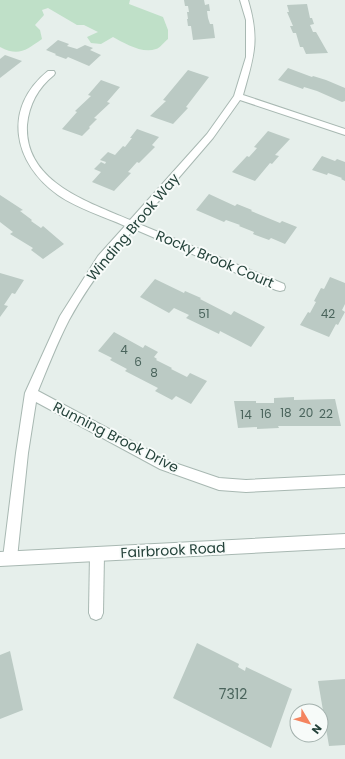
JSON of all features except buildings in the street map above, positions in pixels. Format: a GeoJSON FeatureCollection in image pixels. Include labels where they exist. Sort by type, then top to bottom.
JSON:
{"type":"FeatureCollection","features":[{"type":"Feature","properties":{"kind":"street","name":"Winding Brook Way"},"geometry":{"type":"LineString","coordinates":[[5,558],[31,393],[64,319],[102,259],[210,136],[238,96],[250,57],[250,20],[244,0]]}},
{"type":"Feature","properties":{"kind":"street","name":"Rocky Brook Court"},"geometry":{"type":"LineString","coordinates":[[51,72],[36,88],[28,103],[22,130],[24,144],[30,159],[44,177],[60,192],[83,204],[280,287]]}},
{"type":"Feature","properties":{"kind":"street"},"geometry":{"type":"LineString","coordinates":[[238,96],[345,132]]}},
{"type":"Feature","properties":{"kind":"street","name":"Running Brook Drive"},"geometry":{"type":"LineString","coordinates":[[31,393],[165,465],[219,484],[246,486],[345,480]]}},
{"type":"Feature","properties":{"kind":"street","name":"Fairbrook Road"},"geometry":{"type":"LineString","coordinates":[[5,558],[345,541]]}},
{"type":"Feature","properties":{"kind":"street"},"geometry":{"type":"LineString","coordinates":[[96,614],[97,554]]}},
{"type":"Feature","properties":{"kind":"green space"},"geometry":{"type":"Polygon","coordinates":[[[0,0],[130,0],[129,4],[163,17],[168,30],[168,39],[158,48],[151,50],[133,47],[113,37],[101,44],[91,43],[87,37],[98,32],[84,25],[77,25],[48,8],[42,10],[44,15],[35,25],[40,30],[42,39],[27,49],[12,52],[0,47],[0,0]]]}}]}
